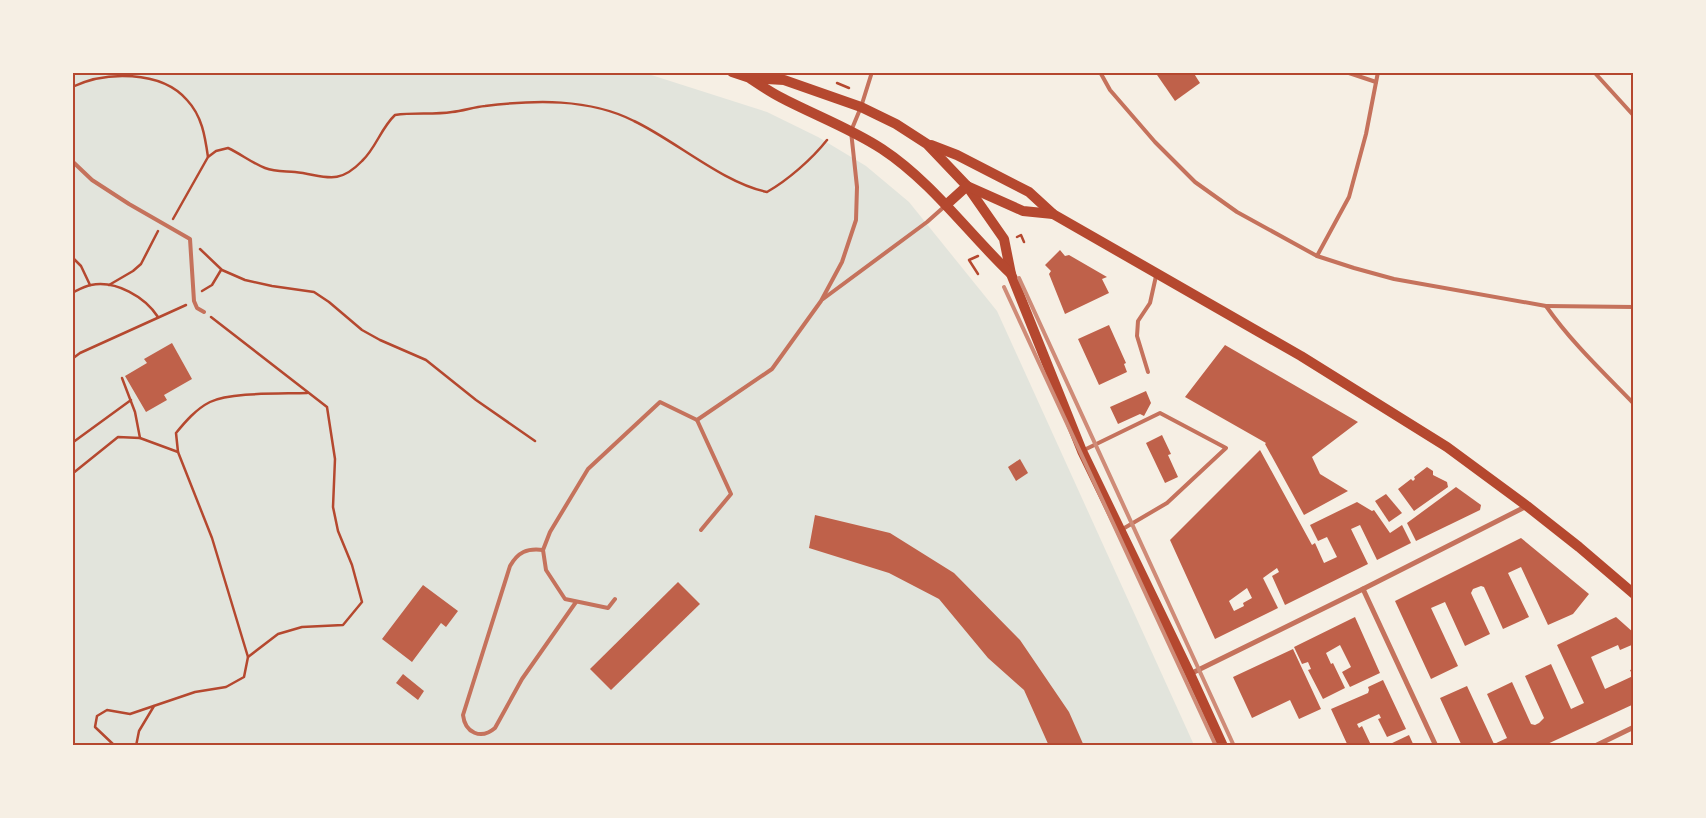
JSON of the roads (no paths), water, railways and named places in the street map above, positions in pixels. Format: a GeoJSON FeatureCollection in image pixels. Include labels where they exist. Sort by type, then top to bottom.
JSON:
{"type":"FeatureCollection","features":[{"type":"Feature","properties":{"kind":"main road"},"geometry":{"type":"LineString","coordinates":[[732,72],[750,78],[778,96],[851,131],[882,150],[909,170],[946,205],[985,249],[1011,274]]}},
{"type":"Feature","properties":{"kind":"main road"},"geometry":{"type":"LineString","coordinates":[[750,78],[784,80],[862,107],[896,124],[927,144],[957,155],[1029,192],[1053,214],[1301,356],[1447,447],[1527,506],[1634,594]]}},
{"type":"Feature","properties":{"kind":"main road"},"geometry":{"type":"LineString","coordinates":[[927,144],[967,186],[1004,239],[1011,274],[1082,451],[1223,746]]}},
{"type":"Feature","properties":{"kind":"main road"},"geometry":{"type":"LineString","coordinates":[[946,205],[967,186]]}},
{"type":"Feature","properties":{"kind":"main road"},"geometry":{"type":"LineString","coordinates":[[967,186],[1023,211],[1053,214]]}},
{"type":"Feature","properties":{"kind":"street"},"geometry":{"type":"LineString","coordinates":[[1190,674],[1527,506]]}},
{"type":"Feature","properties":{"kind":"street"},"geometry":{"type":"LineString","coordinates":[[1363,589],[1436,746]]}},
{"type":"Feature","properties":{"kind":"street"},"geometry":{"type":"LineString","coordinates":[[1594,746],[1634,727]]}},
{"type":"Feature","properties":{"kind":"lane"},"geometry":{"type":"LineString","coordinates":[[697,420],[772,369],[821,300],[842,262],[856,220],[858,187],[851,131],[862,107],[872,72]]}},
{"type":"Feature","properties":{"kind":"lane"},"geometry":{"type":"LineString","coordinates":[[1100,72],[1110,90],[1155,142],[1195,182],[1237,212],[1317,256],[1394,279],[1546,306],[1634,307]]}},
{"type":"Feature","properties":{"kind":"lane"},"geometry":{"type":"LineString","coordinates":[[1346,72],[1376,82]]}},
{"type":"Feature","properties":{"kind":"lane"},"geometry":{"type":"LineString","coordinates":[[1317,256],[1349,197],[1366,134],[1378,72]]}},
{"type":"Feature","properties":{"kind":"lane"},"geometry":{"type":"LineString","coordinates":[[1594,72],[1634,116]]}},
{"type":"Feature","properties":{"kind":"lane"},"geometry":{"type":"LineString","coordinates":[[72,161],[92,180],[162,224],[190,239],[194,301],[197,308],[204,312]]}},
{"type":"Feature","properties":{"kind":"lane"},"geometry":{"type":"LineString","coordinates":[[821,300],[927,222],[946,205]]}},
{"type":"Feature","properties":{"kind":"lane"},"geometry":{"type":"LineString","coordinates":[[1148,372],[1137,336],[1138,321],[1150,303],[1157,273]]}},
{"type":"Feature","properties":{"kind":"lane"},"geometry":{"type":"LineString","coordinates":[[1546,306],[1558,324],[1634,404]]}},
{"type":"Feature","properties":{"kind":"lane"},"geometry":{"type":"LineString","coordinates":[[615,599],[608,608],[565,599],[546,570],[543,550],[550,532],[588,469],[660,402],[697,420],[731,494],[701,530]]}},
{"type":"Feature","properties":{"kind":"lane"},"geometry":{"type":"LineString","coordinates":[[1082,451],[1160,413],[1226,448],[1167,503],[1120,530]]}},
{"type":"Feature","properties":{"kind":"lane"},"geometry":{"type":"LineString","coordinates":[[543,550],[535,549],[518,554],[510,566],[463,715],[464,722],[470,730],[483,734],[495,728],[527,671],[576,602]]}},
{"type":"Feature","properties":{"kind":"railway"},"geometry":{"type":"LineString","coordinates":[[1019,278],[1234,746]]}},
{"type":"Feature","properties":{"kind":"railway"},"geometry":{"type":"LineString","coordinates":[[1004,287],[1216,746]]}}]}
